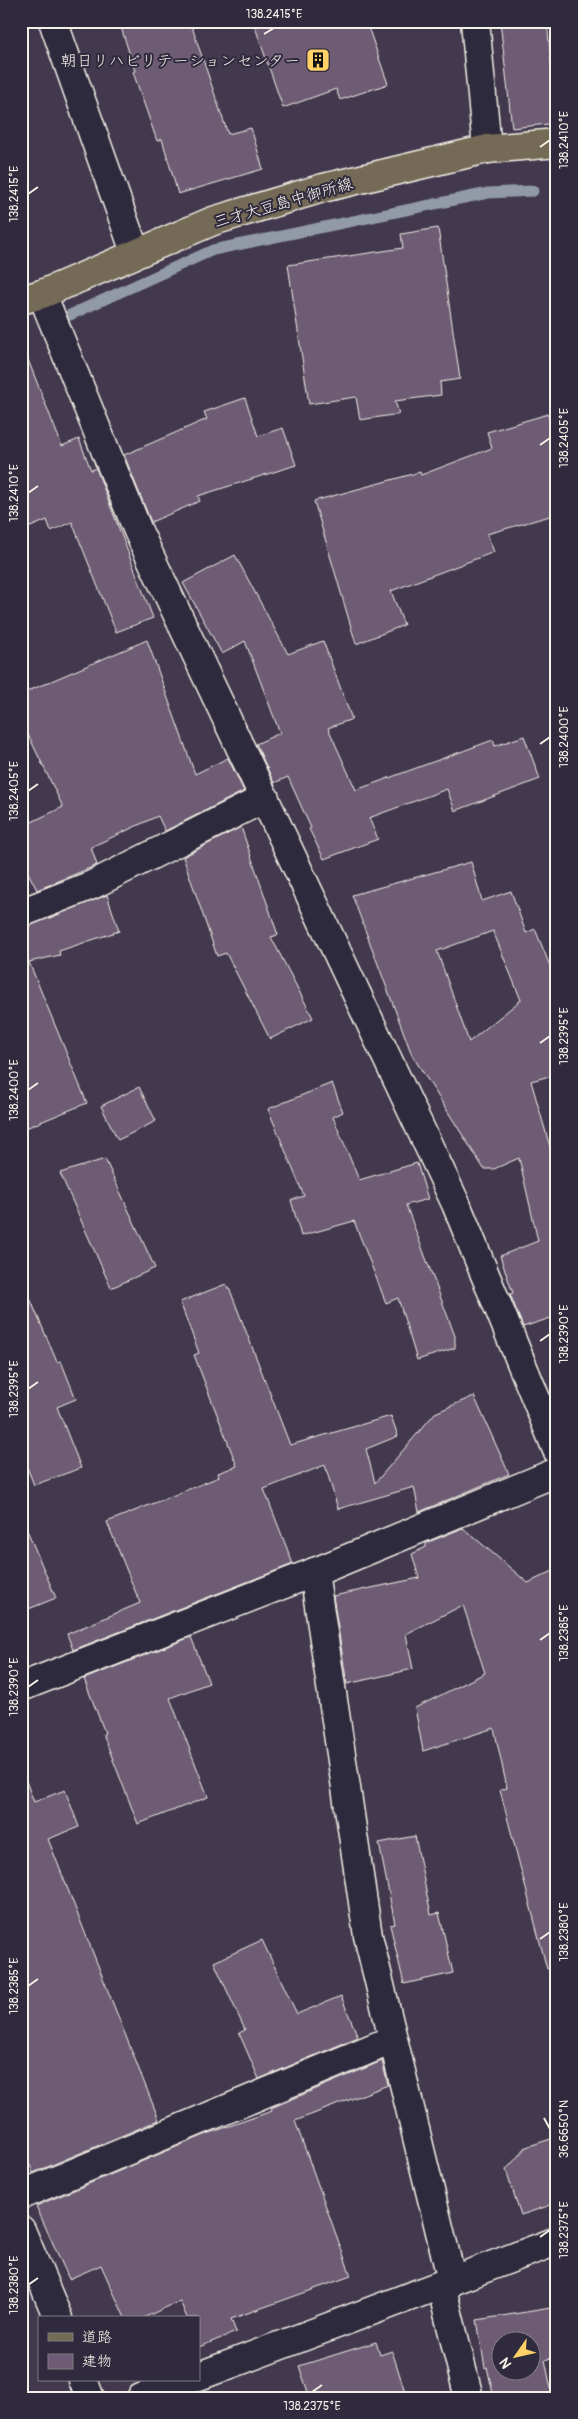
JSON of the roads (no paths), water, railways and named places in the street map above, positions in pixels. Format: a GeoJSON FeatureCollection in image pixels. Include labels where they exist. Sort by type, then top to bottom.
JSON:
{"type":"FeatureCollection","features":[{"type":"Feature","properties":{"kind":"main road","name":"三才大豆島中御所線"},"geometry":{"type":"LineString","coordinates":[[31,297],[213,221],[305,194],[487,149],[557,143]]}},
{"type":"Feature","properties":{"kind":"street"},"geometry":{"type":"LineString","coordinates":[[53,21],[135,252]]}},
{"type":"Feature","properties":{"kind":"street"},"geometry":{"type":"LineString","coordinates":[[475,21],[487,149]]}},
{"type":"Feature","properties":{"kind":"street"},"geometry":{"type":"LineString","coordinates":[[31,297],[138,530],[456,1204],[557,1450]]}},
{"type":"Feature","properties":{"kind":"street"},"geometry":{"type":"LineString","coordinates":[[21,913],[92,885],[265,798]]}},
{"type":"Feature","properties":{"kind":"street"},"geometry":{"type":"LineString","coordinates":[[21,1687],[314,1572],[557,1472]]}},
{"type":"Feature","properties":{"kind":"street"},"geometry":{"type":"LineString","coordinates":[[314,1572],[368,1936],[446,2283],[469,2398]]}},
{"type":"Feature","properties":{"kind":"street"},"geometry":{"type":"LineString","coordinates":[[21,2194],[392,2040]]}},
{"type":"Feature","properties":{"kind":"street"},"geometry":{"type":"LineString","coordinates":[[21,2230],[57,2316]]}},
{"type":"Feature","properties":{"kind":"street"},"geometry":{"type":"LineString","coordinates":[[200,2376],[557,2242]]}},
{"type":"Feature","properties":{"kind":"street"},"geometry":{"type":"LineString","coordinates":[[84,2382],[90,2398]]}},
{"type":"Feature","properties":{"kind":"street"},"geometry":{"type":"LineString","coordinates":[[141,2398],[183,2382]]}},
{"type":"Feature","properties":{"kind":"waterway"},"geometry":{"type":"LineString","coordinates":[[70,315],[213,250],[488,193],[533,191]]}},
{"type":"Feature","properties":{"kind":"place","name":"朝日リハビリテーションセンター"},"geometry":{"type":"Point","coordinates":[318,60]}}]}
